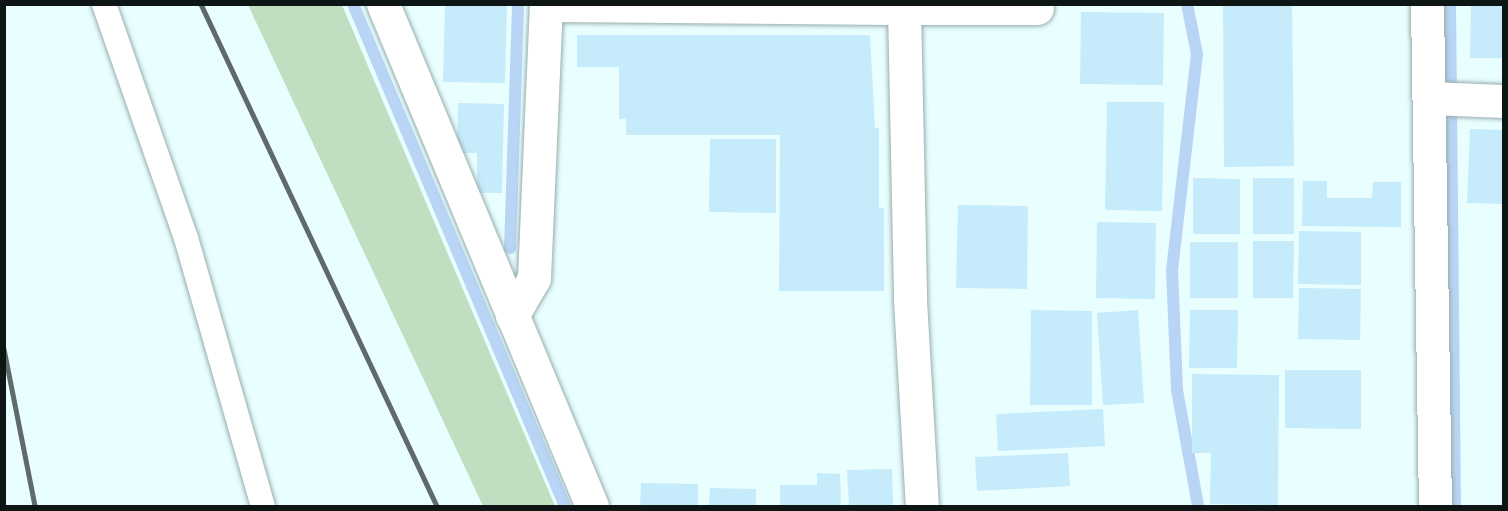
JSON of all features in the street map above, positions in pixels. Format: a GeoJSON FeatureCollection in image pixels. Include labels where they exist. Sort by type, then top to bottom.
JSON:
{"type":"FeatureCollection","features":[{"type":"Feature","properties":{"kind":"street"},"geometry":{"type":"LineString","coordinates":[[383,4],[592,507]]}},
{"type":"Feature","properties":{"kind":"street"},"geometry":{"type":"LineString","coordinates":[[1427,4],[1444,99],[1435,507]]}},
{"type":"Feature","properties":{"kind":"street"},"geometry":{"type":"LineString","coordinates":[[512,316],[534,278],[546,5],[1037,8]]}},
{"type":"Feature","properties":{"kind":"street"},"geometry":{"type":"LineString","coordinates":[[904,8],[910,300],[922,507]]}},
{"type":"Feature","properties":{"kind":"street"},"geometry":{"type":"LineString","coordinates":[[1444,99],[1503,101]]}},
{"type":"Feature","properties":{"kind":"lane"},"geometry":{"type":"LineString","coordinates":[[104,4],[186,238],[263,507]]}},
{"type":"Feature","properties":{"kind":"green space"},"geometry":{"type":"Polygon","coordinates":[[[248,5],[342,5],[555,506],[483,506],[248,5]]]}},
{"type":"Feature","properties":{"kind":"building"},"geometry":{"type":"Polygon","coordinates":[[[445,4],[507,4],[505,83],[443,82],[445,4]]]}},
{"type":"Feature","properties":{"kind":"building"},"geometry":{"type":"Polygon","coordinates":[[[1223,4],[1292,4],[1294,166],[1224,167],[1223,4]]]}},
{"type":"Feature","properties":{"kind":"building"},"geometry":{"type":"Polygon","coordinates":[[[1471,4],[1504,4],[1504,58],[1470,58],[1471,4]]]}},
{"type":"Feature","properties":{"kind":"building"},"geometry":{"type":"Polygon","coordinates":[[[1081,12],[1164,13],[1163,85],[1080,84],[1081,12]]]}},
{"type":"Feature","properties":{"kind":"building"},"geometry":{"type":"Polygon","coordinates":[[[577,35],[870,35],[875,128],[879,128],[879,208],[884,208],[884,291],[779,291],[780,135],[626,135],[626,119],[619,119],[619,67],[577,67],[577,35]]]}},
{"type":"Feature","properties":{"kind":"building"},"geometry":{"type":"Polygon","coordinates":[[[1107,102],[1164,102],[1162,211],[1105,210],[1107,102]]]}},
{"type":"Feature","properties":{"kind":"building"},"geometry":{"type":"Polygon","coordinates":[[[458,103],[504,104],[502,193],[477,193],[477,153],[457,153],[458,103]]]}},
{"type":"Feature","properties":{"kind":"building"},"geometry":{"type":"Polygon","coordinates":[[[1470,129],[1504,130],[1504,204],[1467,203],[1470,129]]]}},
{"type":"Feature","properties":{"kind":"building"},"geometry":{"type":"Polygon","coordinates":[[[710,139],[776,139],[776,213],[709,212],[710,139]]]}},
{"type":"Feature","properties":{"kind":"building"},"geometry":{"type":"Polygon","coordinates":[[[1193,178],[1240,179],[1240,234],[1193,234],[1193,178]]]}},
{"type":"Feature","properties":{"kind":"building"},"geometry":{"type":"Polygon","coordinates":[[[1253,178],[1294,178],[1294,234],[1253,234],[1253,178]]]}},
{"type":"Feature","properties":{"kind":"building"},"geometry":{"type":"Polygon","coordinates":[[[1303,181],[1327,181],[1327,198],[1372,198],[1373,182],[1401,182],[1401,227],[1302,226],[1303,181]]]}},
{"type":"Feature","properties":{"kind":"building"},"geometry":{"type":"Polygon","coordinates":[[[958,205],[1028,206],[1027,289],[956,288],[958,205]]]}},
{"type":"Feature","properties":{"kind":"building"},"geometry":{"type":"Polygon","coordinates":[[[1097,222],[1156,223],[1155,299],[1096,298],[1097,222]]]}},
{"type":"Feature","properties":{"kind":"building"},"geometry":{"type":"Polygon","coordinates":[[[1299,231],[1361,232],[1361,285],[1298,284],[1299,231]]]}},
{"type":"Feature","properties":{"kind":"building"},"geometry":{"type":"Polygon","coordinates":[[[1253,241],[1294,241],[1293,298],[1253,298],[1253,241]]]}},
{"type":"Feature","properties":{"kind":"building"},"geometry":{"type":"Polygon","coordinates":[[[1190,242],[1238,242],[1238,298],[1190,298],[1190,242]]]}},
{"type":"Feature","properties":{"kind":"building"},"geometry":{"type":"Polygon","coordinates":[[[1299,288],[1361,289],[1360,340],[1298,339],[1299,288]]]}},
{"type":"Feature","properties":{"kind":"building"},"geometry":{"type":"Polygon","coordinates":[[[1031,310],[1092,311],[1092,405],[1030,405],[1031,310]]]}},
{"type":"Feature","properties":{"kind":"building"},"geometry":{"type":"Polygon","coordinates":[[[1138,310],[1144,403],[1103,405],[1097,313],[1138,310]]]}},
{"type":"Feature","properties":{"kind":"building"},"geometry":{"type":"Polygon","coordinates":[[[1190,310],[1238,310],[1237,368],[1189,368],[1190,310]]]}},
{"type":"Feature","properties":{"kind":"building"},"geometry":{"type":"Polygon","coordinates":[[[1285,370],[1361,370],[1361,429],[1285,428],[1285,370]]]}},
{"type":"Feature","properties":{"kind":"building"},"geometry":{"type":"Polygon","coordinates":[[[1192,374],[1279,375],[1278,505],[1210,504],[1211,453],[1192,453],[1192,374]]]}},
{"type":"Feature","properties":{"kind":"building"},"geometry":{"type":"Polygon","coordinates":[[[1103,409],[1105,446],[998,451],[996,414],[1103,409]]]}},
{"type":"Feature","properties":{"kind":"building"},"geometry":{"type":"Polygon","coordinates":[[[1068,453],[1070,486],[977,491],[975,457],[1068,453]]]}},
{"type":"Feature","properties":{"kind":"building"},"geometry":{"type":"Polygon","coordinates":[[[892,469],[893,506],[849,506],[847,470],[892,469]]]}},
{"type":"Feature","properties":{"kind":"building"},"geometry":{"type":"Polygon","coordinates":[[[817,473],[840,474],[841,506],[780,506],[780,485],[817,485],[817,473]]]}},
{"type":"Feature","properties":{"kind":"building"},"geometry":{"type":"Polygon","coordinates":[[[641,483],[698,484],[698,506],[640,506],[641,483]]]}},
{"type":"Feature","properties":{"kind":"building"},"geometry":{"type":"Polygon","coordinates":[[[710,488],[756,489],[756,506],[709,506],[710,488]]]}},
{"type":"Feature","properties":{"kind":"waterway"},"geometry":{"type":"LineString","coordinates":[[353,4],[565,506]]}},
{"type":"Feature","properties":{"kind":"waterway"},"geometry":{"type":"LineString","coordinates":[[510,248],[518,4]]}},
{"type":"Feature","properties":{"kind":"waterway"},"geometry":{"type":"LineString","coordinates":[[1187,4],[1197,54],[1172,270],[1177,390],[1198,506]]}},
{"type":"Feature","properties":{"kind":"waterway"},"geometry":{"type":"LineString","coordinates":[[1450,4],[1455,506]]}},
{"type":"Feature","properties":{"kind":"railway"},"geometry":{"type":"LineString","coordinates":[[201,4],[437,506]]}},
{"type":"Feature","properties":{"kind":"railway"},"geometry":{"type":"LineString","coordinates":[[4,349],[35,506]]}}]}
